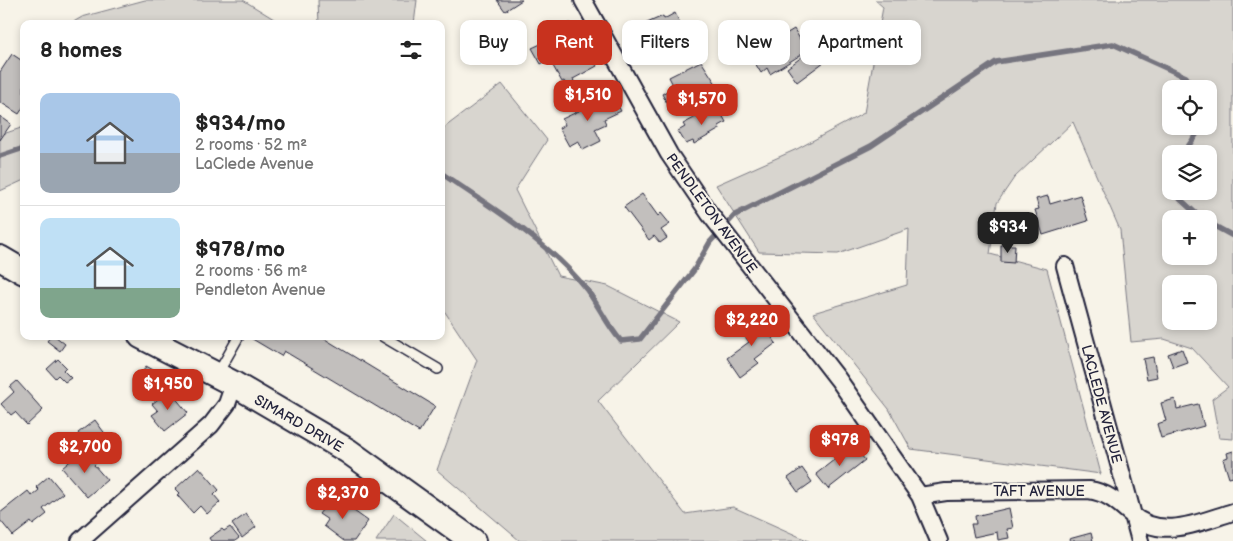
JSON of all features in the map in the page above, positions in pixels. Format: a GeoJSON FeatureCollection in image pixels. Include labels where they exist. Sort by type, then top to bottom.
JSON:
{"type":"FeatureCollection","features":[{"type":"Feature","properties":{"kind":"street","name":"PENDLETON AVENUE"},"geometry":{"type":"LineString","coordinates":[[584,0],[669,154],[708,212],[838,379],[920,496],[939,541]]}},
{"type":"Feature","properties":{"kind":"street"},"geometry":{"type":"LineString","coordinates":[[0,258],[20,270]]}},
{"type":"Feature","properties":{"kind":"street","name":"LACLEDE AVENUE"},"geometry":{"type":"LineString","coordinates":[[1065,266],[1140,541]]}},
{"type":"Feature","properties":{"kind":"street","name":"SIMARD DRIVE"},"geometry":{"type":"LineString","coordinates":[[149,340],[225,380],[348,451],[473,541]]}},
{"type":"Feature","properties":{"kind":"street"},"geometry":{"type":"LineString","coordinates":[[80,541],[212,425],[227,404],[225,380]]}},
{"type":"Feature","properties":{"kind":"street","name":"TAFT AVENUE"},"geometry":{"type":"LineString","coordinates":[[920,496],[946,492],[1088,490],[1103,492],[1116,500],[1132,516],[1151,527],[1173,529],[1233,512]]}},
{"type":"Feature","properties":{"kind":"lane"},"geometry":{"type":"LineString","coordinates":[[225,380],[238,340]]}},
{"type":"Feature","properties":{"kind":"lane"},"geometry":{"type":"LineString","coordinates":[[389,340],[438,369]]}},
{"type":"Feature","properties":{"kind":"shaded area"},"geometry":{"type":"Polygon","coordinates":[[[145,0],[243,0],[276,20],[77,20],[145,0]]]}},
{"type":"Feature","properties":{"kind":"shaded area"},"geometry":{"type":"Polygon","coordinates":[[[318,0],[417,0],[414,20],[319,20],[318,0]]]}},
{"type":"Feature","properties":{"kind":"shaded area"},"geometry":{"type":"Polygon","coordinates":[[[875,0],[1233,0],[1233,439],[1219,438],[1212,399],[1228,387],[1192,348],[1164,339],[1131,342],[1120,230],[1073,122],[1014,178],[997,203],[990,254],[1047,269],[1101,474],[911,449],[889,409],[813,313],[907,285],[909,229],[838,254],[759,252],[716,185],[797,149],[864,113],[873,65],[921,65],[921,20],[881,20],[883,7],[875,0]]]}},
{"type":"Feature","properties":{"kind":"shaded area"},"geometry":{"type":"Polygon","coordinates":[[[502,84],[547,140],[515,190],[558,276],[608,286],[679,322],[598,401],[685,514],[733,507],[809,541],[520,541],[437,470],[477,360],[445,312],[445,127],[502,84]]]}},
{"type":"Feature","properties":{"kind":"shaded area"},"geometry":{"type":"Polygon","coordinates":[[[20,128],[20,182],[0,191],[0,135],[20,128]]]}},
{"type":"Feature","properties":{"kind":"shaded area"},"geometry":{"type":"Polygon","coordinates":[[[394,514],[427,541],[376,541],[394,514]]]}},
{"type":"Feature","properties":{"kind":"building"},"geometry":{"type":"Polygon","coordinates":[[[497,0],[522,0],[505,11],[497,0]]]}},
{"type":"Feature","properties":{"kind":"building"},"geometry":{"type":"Polygon","coordinates":[[[675,13],[678,20],[654,20],[663,16],[664,19],[675,13]]]}},
{"type":"Feature","properties":{"kind":"building"},"geometry":{"type":"Polygon","coordinates":[[[794,29],[800,39],[800,55],[790,62],[790,31],[794,29]]]}},
{"type":"Feature","properties":{"kind":"building"},"geometry":{"type":"Polygon","coordinates":[[[537,46],[537,57],[532,48],[537,46]]]}},
{"type":"Feature","properties":{"kind":"building"},"geometry":{"type":"Polygon","coordinates":[[[12,54],[20,59],[19,114],[0,102],[0,72],[12,54]]]}},
{"type":"Feature","properties":{"kind":"building"},"geometry":{"type":"Polygon","coordinates":[[[800,58],[800,65],[820,65],[797,82],[787,68],[800,58]]]}},
{"type":"Feature","properties":{"kind":"building"},"geometry":{"type":"Polygon","coordinates":[[[693,65],[704,65],[720,90],[673,114],[662,94],[674,87],[669,77],[693,65]]]}},
{"type":"Feature","properties":{"kind":"building"},"geometry":{"type":"Polygon","coordinates":[[[756,65],[784,65],[770,74],[767,68],[761,73],[756,65]]]}},
{"type":"Feature","properties":{"kind":"building"},"geometry":{"type":"Polygon","coordinates":[[[553,66],[597,66],[573,79],[575,84],[567,87],[553,66]]]}},
{"type":"Feature","properties":{"kind":"building"},"geometry":{"type":"Polygon","coordinates":[[[606,96],[608,100],[613,97],[621,111],[604,119],[606,124],[595,129],[601,141],[583,150],[578,141],[569,146],[559,128],[565,125],[562,119],[579,111],[577,107],[606,96]]]}},
{"type":"Feature","properties":{"kind":"building"},"geometry":{"type":"Polygon","coordinates":[[[718,108],[726,122],[719,126],[720,129],[694,144],[693,141],[686,144],[678,131],[685,127],[683,124],[711,109],[712,112],[718,108]]]}},
{"type":"Feature","properties":{"kind":"building"},"geometry":{"type":"Polygon","coordinates":[[[0,116],[11,124],[0,140],[0,116]]]}},
{"type":"Feature","properties":{"kind":"building"},"geometry":{"type":"Polygon","coordinates":[[[642,194],[658,216],[661,213],[670,224],[661,230],[667,238],[660,243],[654,236],[649,240],[624,207],[642,194]]]}},
{"type":"Feature","properties":{"kind":"building"},"geometry":{"type":"Polygon","coordinates":[[[1080,195],[1088,221],[1043,235],[1035,210],[1039,209],[1036,199],[1048,196],[1050,204],[1080,195]]]}},
{"type":"Feature","properties":{"kind":"building"},"geometry":{"type":"Polygon","coordinates":[[[1001,245],[1015,245],[1014,263],[1001,262],[1001,245]]]}},
{"type":"Feature","properties":{"kind":"building"},"geometry":{"type":"Polygon","coordinates":[[[764,319],[769,327],[766,330],[776,343],[755,359],[759,363],[740,377],[727,358],[749,342],[739,329],[752,320],[756,325],[764,319]]]}},
{"type":"Feature","properties":{"kind":"building"},"geometry":{"type":"Polygon","coordinates":[[[60,340],[65,344],[60,351],[47,341],[60,340]]]}},
{"type":"Feature","properties":{"kind":"building"},"geometry":{"type":"Polygon","coordinates":[[[254,340],[327,340],[435,406],[419,432],[284,351],[281,356],[254,340]]]}},
{"type":"Feature","properties":{"kind":"building"},"geometry":{"type":"Polygon","coordinates":[[[1182,349],[1187,362],[1173,367],[1168,354],[1182,349]]]}},
{"type":"Feature","properties":{"kind":"building"},"geometry":{"type":"Polygon","coordinates":[[[1153,357],[1157,377],[1147,379],[1143,359],[1153,357]]]}},
{"type":"Feature","properties":{"kind":"building"},"geometry":{"type":"Polygon","coordinates":[[[58,359],[66,367],[63,370],[71,378],[65,382],[58,375],[55,378],[47,369],[58,359]]]}},
{"type":"Feature","properties":{"kind":"building"},"geometry":{"type":"Polygon","coordinates":[[[146,366],[166,377],[160,387],[140,377],[146,366]]]}},
{"type":"Feature","properties":{"kind":"building"},"geometry":{"type":"Polygon","coordinates":[[[17,381],[43,410],[27,425],[15,412],[11,415],[1,404],[14,392],[10,387],[17,381]]]}},
{"type":"Feature","properties":{"kind":"building"},"geometry":{"type":"Polygon","coordinates":[[[169,390],[188,413],[165,431],[152,415],[158,411],[152,404],[169,390]]]}},
{"type":"Feature","properties":{"kind":"building"},"geometry":{"type":"Polygon","coordinates":[[[1175,399],[1177,409],[1198,404],[1204,426],[1161,438],[1157,424],[1166,421],[1161,403],[1175,399]]]}},
{"type":"Feature","properties":{"kind":"building"},"geometry":{"type":"Polygon","coordinates":[[[95,420],[109,439],[91,452],[78,433],[95,420]]]}},
{"type":"Feature","properties":{"kind":"building"},"geometry":{"type":"Polygon","coordinates":[[[853,445],[865,460],[828,489],[816,474],[853,445]]]}},
{"type":"Feature","properties":{"kind":"building"},"geometry":{"type":"Polygon","coordinates":[[[82,451],[89,460],[92,457],[97,462],[94,465],[107,480],[87,497],[62,468],[82,451]]]}},
{"type":"Feature","properties":{"kind":"building"},"geometry":{"type":"Polygon","coordinates":[[[1233,451],[1233,477],[1229,478],[1223,459],[1228,457],[1227,453],[1233,451]]]}},
{"type":"Feature","properties":{"kind":"building"},"geometry":{"type":"Polygon","coordinates":[[[199,467],[219,490],[214,495],[220,502],[207,514],[200,506],[193,513],[177,495],[179,493],[175,489],[199,467]]]}},
{"type":"Feature","properties":{"kind":"building"},"geometry":{"type":"Polygon","coordinates":[[[802,468],[812,482],[798,492],[788,478],[802,468]]]}},
{"type":"Feature","properties":{"kind":"building"},"geometry":{"type":"Polygon","coordinates":[[[49,476],[63,493],[43,509],[47,514],[33,525],[31,522],[13,536],[0,520],[0,513],[28,491],[32,496],[39,490],[36,487],[49,476]]]}},
{"type":"Feature","properties":{"kind":"building"},"geometry":{"type":"Polygon","coordinates":[[[333,496],[368,521],[354,541],[344,541],[324,526],[328,520],[319,514],[333,496]]]}},
{"type":"Feature","properties":{"kind":"building"},"geometry":{"type":"Polygon","coordinates":[[[1009,508],[1013,528],[1007,529],[1009,538],[998,540],[997,532],[974,537],[971,524],[976,524],[975,516],[1009,508]]]}},
{"type":"Feature","properties":{"kind":"building"},"geometry":{"type":"Polygon","coordinates":[[[246,514],[256,527],[242,538],[232,524],[246,514]]]}},
{"type":"Feature","properties":{"kind":"building"},"geometry":{"type":"Polygon","coordinates":[[[230,527],[239,538],[235,541],[211,541],[209,538],[222,529],[224,531],[230,527]]]}},
{"type":"Feature","properties":{"kind":"building"},"geometry":{"type":"Polygon","coordinates":[[[1091,533],[1093,541],[1070,541],[1069,539],[1091,533]]]}},
{"type":"Feature","properties":{"kind":"waterway"},"geometry":{"type":"LineString","coordinates":[[445,176],[499,212],[555,256],[587,290],[611,329],[621,341],[640,339],[694,270],[710,242],[735,215],[871,146],[996,62],[1113,44],[1186,77],[1188,80]]}},
{"type":"Feature","properties":{"kind":"waterway"},"geometry":{"type":"LineString","coordinates":[[1189,145],[1196,135]]}},
{"type":"Feature","properties":{"kind":"waterway"},"geometry":{"type":"LineString","coordinates":[[0,156],[20,149]]}},
{"type":"Feature","properties":{"kind":"waterway"},"geometry":{"type":"LineString","coordinates":[[1181,200],[1192,210]]}},
{"type":"Feature","properties":{"kind":"waterway"},"geometry":{"type":"LineString","coordinates":[[1217,227],[1233,236]]}}]}
